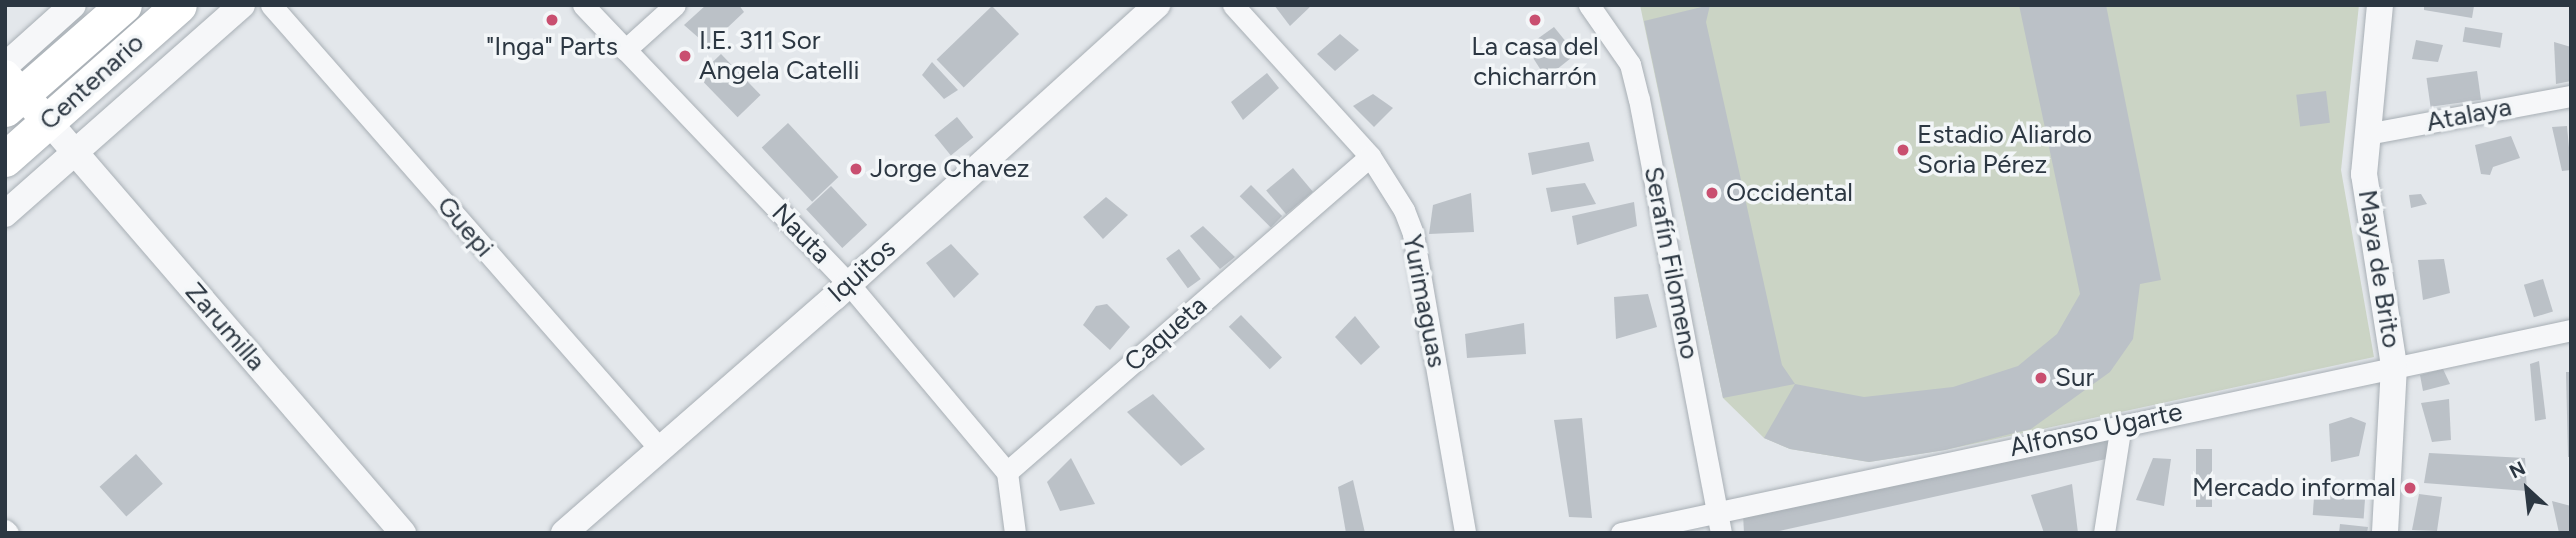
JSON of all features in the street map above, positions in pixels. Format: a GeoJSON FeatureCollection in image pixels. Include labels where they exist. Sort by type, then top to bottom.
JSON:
{"type":"FeatureCollection","features":[{"type":"Feature","properties":{"kind":"highway","name":"Centenario"},"geometry":{"type":"LineString","coordinates":[[10,86],[124,5]]}},
{"type":"Feature","properties":{"kind":"highway","name":"Centenario"},"geometry":{"type":"LineString","coordinates":[[5,159],[178,5]]}},
{"type":"Feature","properties":{"kind":"main road"},"geometry":{"type":"LineString","coordinates":[[10,86],[48,121]]}},
{"type":"Feature","properties":{"kind":"street"},"geometry":{"type":"LineString","coordinates":[[10,86],[73,5]]}},
{"type":"Feature","properties":{"kind":"street"},"geometry":{"type":"LineString","coordinates":[[5,214],[242,5]]}},
{"type":"Feature","properties":{"kind":"street","name":"Guepi"},"geometry":{"type":"LineString","coordinates":[[271,5],[660,449]]}},
{"type":"Feature","properties":{"kind":"street","name":"Nauta"},"geometry":{"type":"LineString","coordinates":[[583,5],[849,284],[1007,472]]}},
{"type":"Feature","properties":{"kind":"street"},"geometry":{"type":"LineString","coordinates":[[625,50],[675,5]]}},
{"type":"Feature","properties":{"kind":"street","name":"Iquitos"},"geometry":{"type":"LineString","coordinates":[[564,533],[849,284],[1157,5]]}},
{"type":"Feature","properties":{"kind":"street","name":"Yurimaguas"},"geometry":{"type":"LineString","coordinates":[[1233,5],[1370,156],[1404,210],[1413,234],[1465,533]]}},
{"type":"Feature","properties":{"kind":"street","name":"Serafín Filomeno"},"geometry":{"type":"LineString","coordinates":[[1589,5],[1630,64],[1719,509],[1721,533]]}},
{"type":"Feature","properties":{"kind":"street","name":"Maya de Brito"},"geometry":{"type":"LineString","coordinates":[[2380,5],[2364,174],[2394,366],[2385,533]]}},
{"type":"Feature","properties":{"kind":"street","name":"Atalaya"},"geometry":{"type":"LineString","coordinates":[[2367,134],[2571,96]]}},
{"type":"Feature","properties":{"kind":"street","name":"Zarumilla"},"geometry":{"type":"LineString","coordinates":[[48,121],[402,533]]}},
{"type":"Feature","properties":{"kind":"street","name":"Caqueta"},"geometry":{"type":"LineString","coordinates":[[1007,472],[1370,156]]}},
{"type":"Feature","properties":{"kind":"street","name":"Alfonso Ugarte"},"geometry":{"type":"LineString","coordinates":[[1621,533],[1719,509],[2571,330]]}},
{"type":"Feature","properties":{"kind":"street"},"geometry":{"type":"LineString","coordinates":[[2104,533],[2120,425]]}},
{"type":"Feature","properties":{"kind":"street"},"geometry":{"type":"LineString","coordinates":[[1007,472],[1015,533]]}},
{"type":"Feature","properties":{"kind":"green space","name":"Estadio Aliardo Soria Pérez"},"geometry":{"type":"Polygon","coordinates":[[[1640,5],[2359,5],[2341,170],[2374,357],[1945,450],[1869,462],[1790,449],[1764,438],[1723,398],[1640,5]]]}},
{"type":"Feature","properties":{"kind":"building"},"geometry":{"type":"Polygon","coordinates":[[[706,5],[739,5],[744,12],[708,46],[684,25],[706,5]]]}},
{"type":"Feature","properties":{"kind":"building"},"geometry":{"type":"Polygon","coordinates":[[[1274,5],[1312,5],[1290,26],[1274,5]]]}},
{"type":"Feature","properties":{"kind":"building","name":"Occidental"},"geometry":{"type":"Polygon","coordinates":[[[1710,5],[1706,22],[1782,365],[1795,384],[1723,398],[1644,21],[1710,5]]]}},
{"type":"Feature","properties":{"kind":"building"},"geometry":{"type":"Polygon","coordinates":[[[2019,5],[2106,5],[2161,280],[2140,284],[2133,339],[2110,372],[2031,429],[1945,450],[1869,462],[1790,449],[1764,438],[1795,384],[1864,397],[1953,387],[2018,366],[2057,334],[2080,294],[2019,5]]]}},
{"type":"Feature","properties":{"kind":"building"},"geometry":{"type":"Polygon","coordinates":[[[2424,5],[2474,6],[2472,18],[2424,10],[2424,5]]]}},
{"type":"Feature","properties":{"kind":"building"},"geometry":{"type":"Polygon","coordinates":[[[992,6],[1019,34],[964,88],[937,59],[992,6]]]}},
{"type":"Feature","properties":{"kind":"building"},"geometry":{"type":"Polygon","coordinates":[[[1554,27],[1576,54],[1546,78],[1526,47],[1554,27]]]}},
{"type":"Feature","properties":{"kind":"building"},"geometry":{"type":"Polygon","coordinates":[[[2465,27],[2503,33],[2500,48],[2463,42],[2465,27]]]}},
{"type":"Feature","properties":{"kind":"building"},"geometry":{"type":"Polygon","coordinates":[[[1340,34],[1359,50],[1335,71],[1317,54],[1340,34]]]}},
{"type":"Feature","properties":{"kind":"building"},"geometry":{"type":"Polygon","coordinates":[[[2416,40],[2443,45],[2438,62],[2412,59],[2416,40]]]}},
{"type":"Feature","properties":{"kind":"building"},"geometry":{"type":"Polygon","coordinates":[[[2554,42],[2571,47],[2571,81],[2556,84],[2554,42]]]}},
{"type":"Feature","properties":{"kind":"building"},"geometry":{"type":"Polygon","coordinates":[[[721,54],[761,95],[738,117],[698,76],[721,54]]]}},
{"type":"Feature","properties":{"kind":"building"},"geometry":{"type":"Polygon","coordinates":[[[932,62],[958,90],[944,99],[922,75],[932,62]]]}},
{"type":"Feature","properties":{"kind":"building"},"geometry":{"type":"Polygon","coordinates":[[[2477,71],[2481,100],[2431,107],[2426,78],[2477,71]]]}},
{"type":"Feature","properties":{"kind":"building"},"geometry":{"type":"Polygon","coordinates":[[[1267,73],[1279,88],[1243,120],[1231,102],[1267,73]]]}},
{"type":"Feature","properties":{"kind":"building"},"geometry":{"type":"Polygon","coordinates":[[[2326,91],[2330,123],[2300,126],[2296,95],[2326,91]]]}},
{"type":"Feature","properties":{"kind":"building"},"geometry":{"type":"Polygon","coordinates":[[[1373,94],[1393,108],[1374,127],[1353,106],[1373,94]]]}},
{"type":"Feature","properties":{"kind":"building"},"geometry":{"type":"Polygon","coordinates":[[[957,117],[973,137],[951,155],[934,135],[957,117]]]}},
{"type":"Feature","properties":{"kind":"building"},"geometry":{"type":"Polygon","coordinates":[[[788,123],[838,177],[812,202],[762,148],[788,123]]]}},
{"type":"Feature","properties":{"kind":"building"},"geometry":{"type":"Polygon","coordinates":[[[2567,126],[2571,170],[2562,171],[2552,127],[2567,126]]]}},
{"type":"Feature","properties":{"kind":"building"},"geometry":{"type":"Polygon","coordinates":[[[2511,136],[2520,158],[2493,167],[2490,175],[2481,174],[2475,145],[2511,136]]]}},
{"type":"Feature","properties":{"kind":"building"},"geometry":{"type":"Polygon","coordinates":[[[1589,142],[1594,161],[1532,175],[1528,153],[1589,142]]]}},
{"type":"Feature","properties":{"kind":"building"},"geometry":{"type":"Polygon","coordinates":[[[1293,168],[1313,192],[1286,214],[1266,190],[1293,168]]]}},
{"type":"Feature","properties":{"kind":"building"},"geometry":{"type":"Polygon","coordinates":[[[1585,183],[1596,204],[1551,212],[1546,188],[1585,183]]]}},
{"type":"Feature","properties":{"kind":"building"},"geometry":{"type":"Polygon","coordinates":[[[1251,185],[1282,216],[1271,227],[1240,196],[1251,185]]]}},
{"type":"Feature","properties":{"kind":"building"},"geometry":{"type":"Polygon","coordinates":[[[831,186],[867,225],[842,248],[806,209],[831,186]]]}},
{"type":"Feature","properties":{"kind":"building"},"geometry":{"type":"Polygon","coordinates":[[[1471,193],[1474,232],[1429,234],[1433,205],[1471,193]]]}},
{"type":"Feature","properties":{"kind":"building"},"geometry":{"type":"Polygon","coordinates":[[[2421,194],[2427,204],[2411,208],[2409,195],[2421,194]]]}},
{"type":"Feature","properties":{"kind":"building"},"geometry":{"type":"Polygon","coordinates":[[[1106,197],[1128,215],[1103,239],[1083,217],[1106,197]]]}},
{"type":"Feature","properties":{"kind":"building"},"geometry":{"type":"Polygon","coordinates":[[[1634,202],[1637,226],[1577,245],[1572,216],[1634,202]]]}},
{"type":"Feature","properties":{"kind":"building"},"geometry":{"type":"Polygon","coordinates":[[[1203,226],[1235,257],[1220,269],[1190,236],[1203,226]]]}},
{"type":"Feature","properties":{"kind":"building"},"geometry":{"type":"Polygon","coordinates":[[[951,244],[979,274],[954,298],[926,263],[951,244]]]}},
{"type":"Feature","properties":{"kind":"building"},"geometry":{"type":"Polygon","coordinates":[[[1179,249],[1201,279],[1188,288],[1166,258],[1179,249]]]}},
{"type":"Feature","properties":{"kind":"building"},"geometry":{"type":"Polygon","coordinates":[[[2444,259],[2450,293],[2423,300],[2418,260],[2444,259]]]}},
{"type":"Feature","properties":{"kind":"building"},"geometry":{"type":"Polygon","coordinates":[[[2543,279],[2553,312],[2534,317],[2524,285],[2543,279]]]}},
{"type":"Feature","properties":{"kind":"building"},"geometry":{"type":"Polygon","coordinates":[[[1648,294],[1657,327],[1616,339],[1614,297],[1648,294]]]}},
{"type":"Feature","properties":{"kind":"building"},"geometry":{"type":"Polygon","coordinates":[[[1107,304],[1130,327],[1110,350],[1083,325],[1096,306],[1107,304]]]}},
{"type":"Feature","properties":{"kind":"building"},"geometry":{"type":"Polygon","coordinates":[[[1241,315],[1282,357],[1270,369],[1229,327],[1241,315]]]}},
{"type":"Feature","properties":{"kind":"building"},"geometry":{"type":"Polygon","coordinates":[[[1355,316],[1380,347],[1361,365],[1335,337],[1355,316]]]}},
{"type":"Feature","properties":{"kind":"building"},"geometry":{"type":"Polygon","coordinates":[[[1524,323],[1526,354],[1467,358],[1465,334],[1524,323]]]}},
{"type":"Feature","properties":{"kind":"building"},"geometry":{"type":"Polygon","coordinates":[[[2539,361],[2546,419],[2535,421],[2530,364],[2539,361]]]}},
{"type":"Feature","properties":{"kind":"building"},"geometry":{"type":"Polygon","coordinates":[[[2443,369],[2450,384],[2423,391],[2420,375],[2443,369]]]}},
{"type":"Feature","properties":{"kind":"building"},"geometry":{"type":"Polygon","coordinates":[[[2566,372],[2571,372],[2571,457],[2568,457],[2566,372]]]}},
{"type":"Feature","properties":{"kind":"building"},"geometry":{"type":"Polygon","coordinates":[[[1153,394],[1205,449],[1181,466],[1127,412],[1153,394]]]}},
{"type":"Feature","properties":{"kind":"building"},"geometry":{"type":"Polygon","coordinates":[[[2449,399],[2451,440],[2432,442],[2421,403],[2449,399]]]}},
{"type":"Feature","properties":{"kind":"building"},"geometry":{"type":"Polygon","coordinates":[[[2351,417],[2366,423],[2359,456],[2331,462],[2329,424],[2351,417]]]}},
{"type":"Feature","properties":{"kind":"building"},"geometry":{"type":"Polygon","coordinates":[[[1582,418],[1592,518],[1569,517],[1554,420],[1582,418]]]}},
{"type":"Feature","properties":{"kind":"building"},"geometry":{"type":"Polygon","coordinates":[[[2109,437],[2106,459],[1770,533],[1744,533],[1743,514],[2109,437]]]}},
{"type":"Feature","properties":{"kind":"building"},"geometry":{"type":"Polygon","coordinates":[[[2196,449],[2212,449],[2212,507],[2196,507],[2196,449]]]}},
{"type":"Feature","properties":{"kind":"building"},"geometry":{"type":"Polygon","coordinates":[[[2429,453],[2525,458],[2527,491],[2424,483],[2429,453]]]}},
{"type":"Feature","properties":{"kind":"building"},"geometry":{"type":"Polygon","coordinates":[[[136,454],[163,484],[126,517],[100,487],[136,454]]]}},
{"type":"Feature","properties":{"kind":"building"},"geometry":{"type":"Polygon","coordinates":[[[1071,458],[1095,504],[1060,511],[1047,482],[1071,458]]]}},
{"type":"Feature","properties":{"kind":"building"},"geometry":{"type":"Polygon","coordinates":[[[2153,458],[2171,459],[2164,506],[2136,500],[2153,458]]]}},
{"type":"Feature","properties":{"kind":"building"},"geometry":{"type":"Polygon","coordinates":[[[1353,480],[1365,533],[1346,533],[1338,487],[1353,480]]]}},
{"type":"Feature","properties":{"kind":"building"},"geometry":{"type":"Polygon","coordinates":[[[2315,483],[2366,487],[2364,518],[2313,515],[2315,483]]]}},
{"type":"Feature","properties":{"kind":"building"},"geometry":{"type":"Polygon","coordinates":[[[2072,484],[2078,533],[2044,533],[2031,495],[2072,484]]]}},
{"type":"Feature","properties":{"kind":"building"},"geometry":{"type":"Polygon","coordinates":[[[2419,494],[2442,497],[2437,531],[2412,530],[2419,494]]]}},
{"type":"Feature","properties":{"kind":"building"},"geometry":{"type":"Polygon","coordinates":[[[2552,501],[2571,506],[2571,533],[2559,533],[2552,501]]]}},
{"type":"Feature","properties":{"kind":"building"},"geometry":{"type":"Polygon","coordinates":[[[2340,524],[2368,527],[2367,533],[2339,533],[2340,524]]]}},
{"type":"Feature","properties":{"kind":"place","name":"\"Inga\" Parts"},"geometry":{"type":"Point","coordinates":[552,20]}},
{"type":"Feature","properties":{"kind":"place","name":"La casa del chicharrón"},"geometry":{"type":"Point","coordinates":[1535,20]}},
{"type":"Feature","properties":{"kind":"place","name":"I.E. 311 Sor Angela Catelli"},"geometry":{"type":"Point","coordinates":[685,56]}},
{"type":"Feature","properties":{"kind":"place","name":"Estadio Aliardo Soria Pérez"},"geometry":{"type":"Point","coordinates":[1903,150]}},
{"type":"Feature","properties":{"kind":"place","name":"Jorge Chavez"},"geometry":{"type":"Point","coordinates":[856,169]}},
{"type":"Feature","properties":{"kind":"place","name":"Occidental"},"geometry":{"type":"Point","coordinates":[1712,193]}},
{"type":"Feature","properties":{"kind":"place","name":"Sur"},"geometry":{"type":"Point","coordinates":[2041,378]}},
{"type":"Feature","properties":{"kind":"place","name":"Mercado informal"},"geometry":{"type":"Point","coordinates":[2410,488]}}]}
